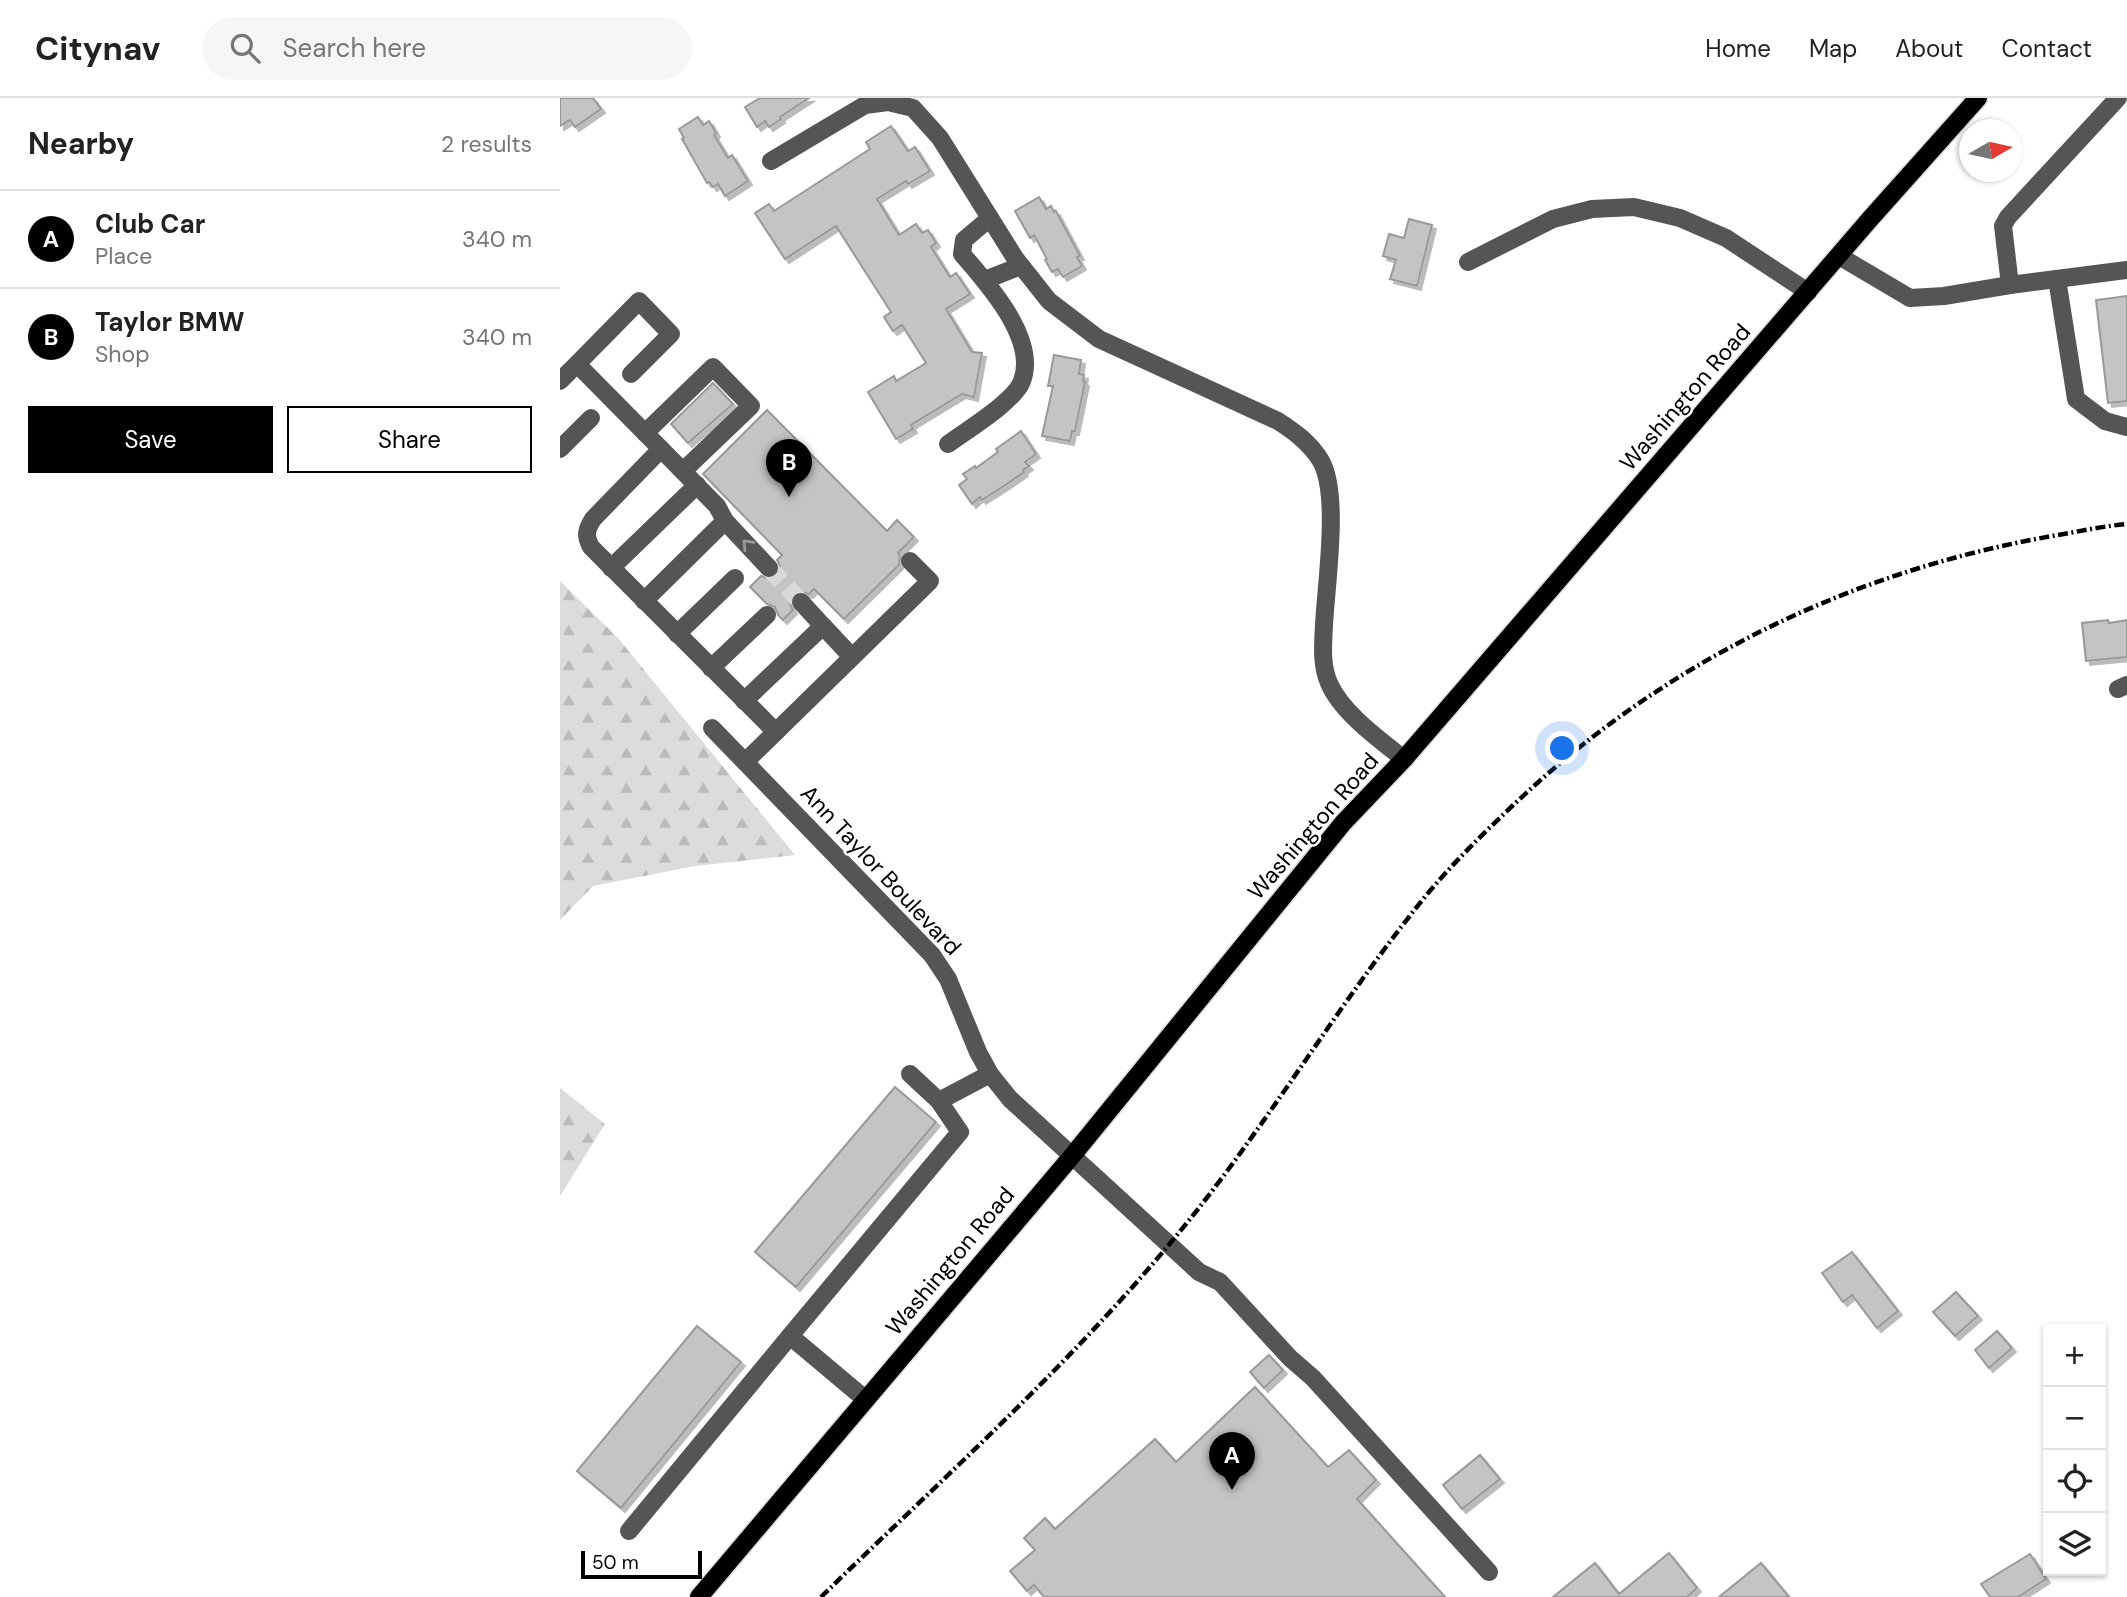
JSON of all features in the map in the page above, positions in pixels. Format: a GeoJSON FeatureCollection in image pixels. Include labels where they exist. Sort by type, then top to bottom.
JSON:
{"type":"FeatureCollection","features":[{"type":"Feature","properties":{"kind":"main road","name":"Washington Road"},"geometry":{"type":"LineString","coordinates":[[699,1597],[1072,1156],[1343,823],[1404,759],[1978,98]]}},
{"type":"Feature","properties":{"kind":"street"},"geometry":{"type":"LineString","coordinates":[[2010,285],[2003,226],[2008,216],[2118,98]]}},
{"type":"Feature","properties":{"kind":"street"},"geometry":{"type":"LineString","coordinates":[[771,161],[865,105],[888,102],[914,108],[940,138],[1021,266],[1049,301],[1099,339],[1268,416],[1303,438],[1322,462],[1330,491],[1331,518],[1323,659],[1329,684],[1349,711],[1404,759]]}},
{"type":"Feature","properties":{"kind":"street"},"geometry":{"type":"LineString","coordinates":[[1468,262],[1553,219],[1591,209],[1634,207],[1680,218],[1726,237],[1808,292]]}},
{"type":"Feature","properties":{"kind":"street"},"geometry":{"type":"LineString","coordinates":[[948,444],[1009,399],[1022,381],[1026,353],[1009,315],[985,280],[962,254],[964,240],[990,218]]}},
{"type":"Feature","properties":{"kind":"street"},"geometry":{"type":"LineString","coordinates":[[1839,256],[1910,298],[1944,296],[2127,270]]}},
{"type":"Feature","properties":{"kind":"street"},"geometry":{"type":"LineString","coordinates":[[985,280],[1021,266]]}},
{"type":"Feature","properties":{"kind":"street"},"geometry":{"type":"LineString","coordinates":[[2057,279],[2076,399],[2105,421],[2127,427]]}},
{"type":"Feature","properties":{"kind":"street"},"geometry":{"type":"LineString","coordinates":[[560,381],[639,301],[671,334],[631,374]]}},
{"type":"Feature","properties":{"kind":"street"},"geometry":{"type":"LineString","coordinates":[[577,364],[717,506],[724,521],[769,568]]}},
{"type":"Feature","properties":{"kind":"street"},"geometry":{"type":"LineString","coordinates":[[645,433],[713,367],[751,406],[683,471]]}},
{"type":"Feature","properties":{"kind":"street"},"geometry":{"type":"LineString","coordinates":[[560,449],[591,418]]}},
{"type":"Feature","properties":{"kind":"street"},"geometry":{"type":"LineString","coordinates":[[662,449],[593,520],[586,529],[586,539],[590,547],[776,732]]}},
{"type":"Feature","properties":{"kind":"street"},"geometry":{"type":"LineString","coordinates":[[611,568],[697,485]]}},
{"type":"Feature","properties":{"kind":"street"},"geometry":{"type":"LineString","coordinates":[[644,601],[724,521]]}},
{"type":"Feature","properties":{"kind":"street"},"geometry":{"type":"LineString","coordinates":[[746,762],[930,581],[910,561]]}},
{"type":"Feature","properties":{"kind":"street"},"geometry":{"type":"LineString","coordinates":[[677,634],[735,578]]}},
{"type":"Feature","properties":{"kind":"street"},"geometry":{"type":"LineString","coordinates":[[801,602],[852,657]]}},
{"type":"Feature","properties":{"kind":"street"},"geometry":{"type":"LineString","coordinates":[[711,668],[767,615]]}},
{"type":"Feature","properties":{"kind":"street"},"geometry":{"type":"LineString","coordinates":[[744,701],[823,626]]}},
{"type":"Feature","properties":{"kind":"street","name":"Ann Taylor Boulevard"},"geometry":{"type":"LineString","coordinates":[[712,729],[932,954],[948,979],[978,1052],[990,1074],[1010,1099],[1199,1272],[1220,1283],[1312,1378],[1489,1572]]}},
{"type":"Feature","properties":{"kind":"street"},"geometry":{"type":"LineString","coordinates":[[629,1531],[960,1132],[939,1101],[910,1074]]}},
{"type":"Feature","properties":{"kind":"street"},"geometry":{"type":"LineString","coordinates":[[939,1101],[990,1074]]}},
{"type":"Feature","properties":{"kind":"street"},"geometry":{"type":"LineString","coordinates":[[790,1336],[865,1399]]}},
{"type":"Feature","properties":{"kind":"green space"},"geometry":{"type":"Polygon","coordinates":[[[560,581],[618,638],[795,855],[695,866],[593,886],[560,920],[560,581]]]}},
{"type":"Feature","properties":{"kind":"green space"},"geometry":{"type":"Polygon","coordinates":[[[560,1088],[605,1124],[560,1196],[560,1088]]]}},
{"type":"Feature","properties":{"kind":"building"},"geometry":{"type":"Polygon","coordinates":[[[560,98],[593,98],[601,109],[575,127],[570,120],[560,126],[560,98]]]}},
{"type":"Feature","properties":{"kind":"building"},"geometry":{"type":"Polygon","coordinates":[[[760,98],[809,98],[769,127],[765,121],[757,127],[745,107],[760,98]]]}},
{"type":"Feature","properties":{"kind":"building"},"geometry":{"type":"Polygon","coordinates":[[[698,117],[703,125],[709,121],[728,158],[732,155],[748,181],[725,196],[718,184],[713,187],[707,183],[682,139],[684,138],[679,129],[698,117]]]}},
{"type":"Feature","properties":{"kind":"building"},"geometry":{"type":"Polygon","coordinates":[[[891,126],[908,151],[915,147],[930,171],[908,184],[906,181],[877,199],[899,235],[916,224],[922,233],[928,230],[936,243],[931,247],[950,277],[956,273],[970,294],[946,309],[972,352],[982,353],[974,397],[962,394],[911,425],[913,429],[896,439],[868,392],[894,376],[896,381],[926,363],[902,325],[893,331],[884,317],[891,312],[836,226],[785,259],[755,213],[769,204],[774,211],[870,149],[866,142],[891,126]]]}},
{"type":"Feature","properties":{"kind":"building"},"geometry":{"type":"Polygon","coordinates":[[[1039,197],[1046,209],[1051,206],[1054,212],[1056,211],[1080,256],[1077,257],[1082,266],[1063,277],[1058,269],[1052,272],[1034,235],[1030,238],[1015,211],[1039,197]]]}},
{"type":"Feature","properties":{"kind":"building"},"geometry":{"type":"Polygon","coordinates":[[[1409,219],[1432,225],[1417,286],[1390,279],[1396,260],[1383,256],[1389,234],[1404,238],[1409,219]]]}},
{"type":"Feature","properties":{"kind":"building"},"geometry":{"type":"Polygon","coordinates":[[[2127,296],[2127,401],[2108,403],[2096,300],[2127,296]]]}},
{"type":"Feature","properties":{"kind":"building"},"geometry":{"type":"Polygon","coordinates":[[[1054,355],[1081,360],[1079,374],[1084,375],[1075,431],[1072,431],[1070,441],[1042,436],[1053,386],[1048,386],[1054,355]]]}},
{"type":"Feature","properties":{"kind":"building"},"geometry":{"type":"Polygon","coordinates":[[[713,383],[733,404],[688,443],[671,424],[713,383]]]}},
{"type":"Feature","properties":{"kind":"building"},"geometry":{"type":"Polygon","coordinates":[[[767,410],[887,531],[897,520],[914,537],[898,553],[899,565],[844,619],[814,589],[809,594],[799,591],[793,594],[790,604],[793,610],[783,620],[775,607],[767,604],[750,587],[761,576],[771,579],[777,576],[780,566],[777,560],[782,555],[703,474],[767,410]]]}},
{"type":"Feature","properties":{"kind":"building"},"geometry":{"type":"Polygon","coordinates":[[[1021,431],[1036,454],[1025,462],[1029,466],[1007,484],[982,500],[980,497],[972,504],[959,485],[967,479],[963,474],[998,452],[996,449],[1021,431]]]}},
{"type":"Feature","properties":{"kind":"building"},"geometry":{"type":"Polygon","coordinates":[[[2108,620],[2109,623],[2127,620],[2127,657],[2086,661],[2082,623],[2108,620]]]}},
{"type":"Feature","properties":{"kind":"building"},"geometry":{"type":"Polygon","coordinates":[[[895,1087],[936,1122],[796,1287],[755,1252],[895,1087]]]}},
{"type":"Feature","properties":{"kind":"building"},"geometry":{"type":"Polygon","coordinates":[[[1852,1252],[1898,1311],[1877,1328],[1852,1295],[1843,1302],[1822,1273],[1852,1252]]]}},
{"type":"Feature","properties":{"kind":"building"},"geometry":{"type":"Polygon","coordinates":[[[1956,1292],[1978,1316],[1955,1336],[1933,1312],[1956,1292]]]}},
{"type":"Feature","properties":{"kind":"building"},"geometry":{"type":"Polygon","coordinates":[[[697,1326],[741,1362],[621,1508],[577,1471],[697,1326]]]}},
{"type":"Feature","properties":{"kind":"building"},"geometry":{"type":"Polygon","coordinates":[[[1997,1331],[2012,1348],[1989,1368],[1975,1350],[1997,1331]]]}},
{"type":"Feature","properties":{"kind":"building"},"geometry":{"type":"Polygon","coordinates":[[[1269,1355],[1283,1370],[1264,1388],[1250,1372],[1269,1355]]]}},
{"type":"Feature","properties":{"kind":"building"},"geometry":{"type":"Polygon","coordinates":[[[1255,1387],[1328,1467],[1349,1450],[1376,1480],[1357,1499],[1445,1597],[1044,1597],[1034,1585],[1027,1591],[1010,1571],[1035,1550],[1024,1538],[1045,1518],[1055,1529],[1155,1439],[1176,1462],[1255,1387]]]}},
{"type":"Feature","properties":{"kind":"building"},"geometry":{"type":"Polygon","coordinates":[[[1480,1455],[1500,1479],[1462,1509],[1443,1485],[1480,1455]]]}},
{"type":"Feature","properties":{"kind":"building"},"geometry":{"type":"Polygon","coordinates":[[[1669,1553],[1697,1588],[1687,1597],[1553,1597],[1595,1563],[1619,1594],[1669,1553]]]}},
{"type":"Feature","properties":{"kind":"building"},"geometry":{"type":"Polygon","coordinates":[[[2030,1554],[2046,1579],[2018,1597],[1990,1597],[1981,1584],[2030,1554]]]}},
{"type":"Feature","properties":{"kind":"building"},"geometry":{"type":"Polygon","coordinates":[[[1761,1563],[1789,1597],[1719,1597],[1761,1563]]]}},
{"type":"Feature","properties":{"kind":"tunnel"},"geometry":{"type":"LineString","coordinates":[[769,568],[801,602]]}},
{"type":"Feature","properties":{"kind":"railway"},"geometry":{"type":"LineString","coordinates":[[821,1597],[1004,1420],[1094,1330],[1136,1283],[1208,1197],[1350,996],[1420,903],[1479,838],[1563,761],[1625,713],[1691,670],[1759,632],[1830,600],[1904,573],[1980,551],[2127,524]]}},
{"type":"Feature","properties":{"kind":"place","name":"Taylor BMW"},"geometry":{"type":"Point","coordinates":[789,497]}},
{"type":"Feature","properties":{"kind":"place","name":"Club Car"},"geometry":{"type":"Point","coordinates":[1232,1490]}}]}
